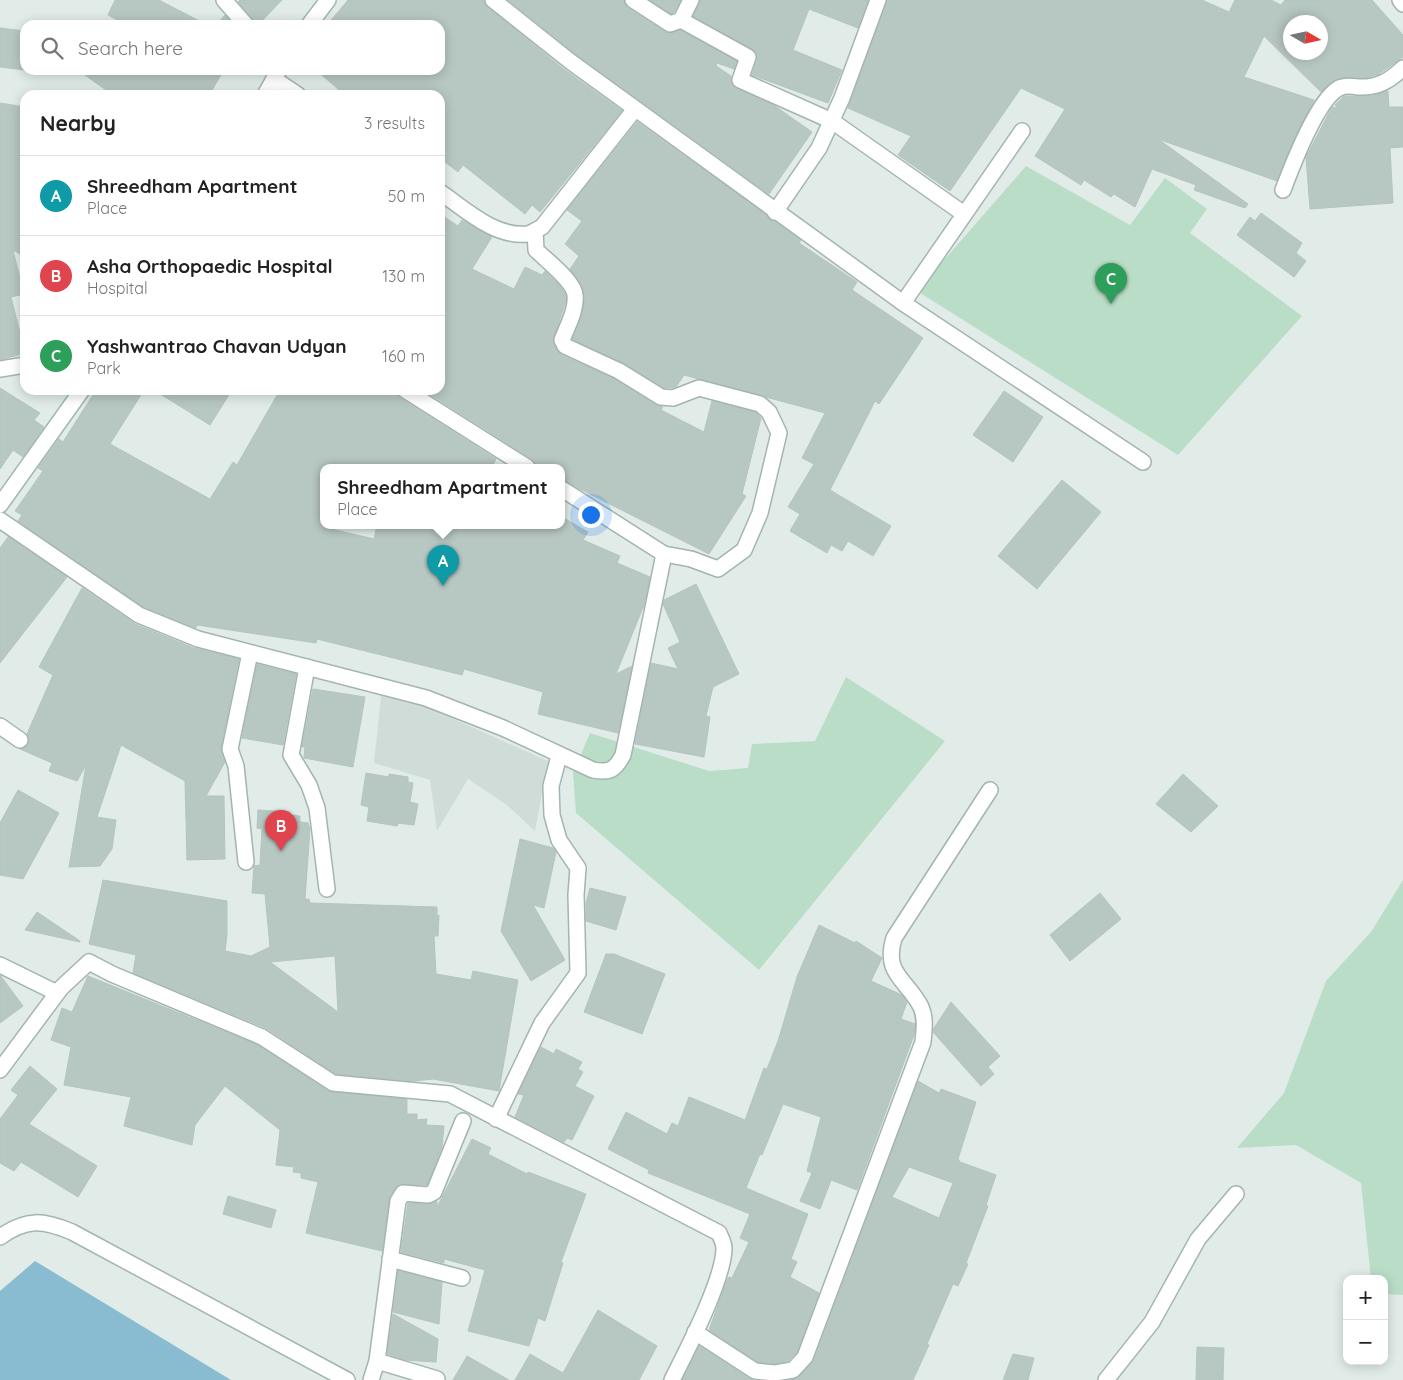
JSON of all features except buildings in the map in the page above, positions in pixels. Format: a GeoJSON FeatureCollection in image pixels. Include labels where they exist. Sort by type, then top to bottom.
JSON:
{"type":"FeatureCollection","features":[{"type":"Feature","properties":{"kind":"street"},"geometry":{"type":"LineString","coordinates":[[224,0],[242,20]]}},
{"type":"Feature","properties":{"kind":"street"},"geometry":{"type":"LineString","coordinates":[[314,20],[328,0]]}},
{"type":"Feature","properties":{"kind":"street"},"geometry":{"type":"LineString","coordinates":[[493,0],[635,109],[903,303],[1143,462]]}},
{"type":"Feature","properties":{"kind":"street"},"geometry":{"type":"LineString","coordinates":[[633,0],[670,24],[681,20],[691,0]]}},
{"type":"Feature","properties":{"kind":"street"},"geometry":{"type":"LineString","coordinates":[[776,212],[819,148],[832,121],[878,0]]}},
{"type":"Feature","properties":{"kind":"street"},"geometry":{"type":"LineString","coordinates":[[1400,0],[1403,4]]}},
{"type":"Feature","properties":{"kind":"street"},"geometry":{"type":"LineString","coordinates":[[681,20],[748,57],[740,80],[832,121],[964,214]]}},
{"type":"Feature","properties":{"kind":"street"},"geometry":{"type":"LineString","coordinates":[[1283,190],[1301,143],[1328,99],[1339,88],[1351,85],[1380,85],[1403,68]]}},
{"type":"Feature","properties":{"kind":"street"},"geometry":{"type":"LineString","coordinates":[[268,90],[276,75]]}},
{"type":"Feature","properties":{"kind":"street"},"geometry":{"type":"LineString","coordinates":[[278,75],[293,90]]}},
{"type":"Feature","properties":{"kind":"street"},"geometry":{"type":"LineString","coordinates":[[445,195],[490,226],[509,232],[528,234],[535,231],[542,227],[635,109]]}},
{"type":"Feature","properties":{"kind":"street"},"geometry":{"type":"LineString","coordinates":[[903,303],[1022,131]]}},
{"type":"Feature","properties":{"kind":"street"},"geometry":{"type":"LineString","coordinates":[[535,231],[536,250],[568,281],[576,294],[573,312],[562,340],[565,346],[619,371],[661,397],[673,398],[699,388],[760,404],[776,422],[780,433],[760,513],[744,550],[718,568],[691,559],[664,554],[565,491]]}},
{"type":"Feature","properties":{"kind":"street"},"geometry":{"type":"LineString","coordinates":[[0,369],[20,366]]}},
{"type":"Feature","properties":{"kind":"street"},"geometry":{"type":"LineString","coordinates":[[0,505],[78,395]]}},
{"type":"Feature","properties":{"kind":"street"},"geometry":{"type":"LineString","coordinates":[[413,395],[522,464]]}},
{"type":"Feature","properties":{"kind":"street"},"geometry":{"type":"LineString","coordinates":[[0,520],[139,615],[198,639],[426,698],[503,728],[593,770],[607,772],[616,768],[623,755],[664,554]]}},
{"type":"Feature","properties":{"kind":"street"},"geometry":{"type":"LineString","coordinates":[[246,862],[236,766],[230,748],[250,652]]}},
{"type":"Feature","properties":{"kind":"street"},"geometry":{"type":"LineString","coordinates":[[307,667],[291,755],[309,785],[317,808],[327,889]]}},
{"type":"Feature","properties":{"kind":"street"},"geometry":{"type":"LineString","coordinates":[[0,726],[20,740]]}},
{"type":"Feature","properties":{"kind":"street"},"geometry":{"type":"LineString","coordinates":[[496,1119],[542,1023],[578,973],[576,895],[578,868],[559,840],[552,815],[551,786],[560,756]]}},
{"type":"Feature","properties":{"kind":"street"},"geometry":{"type":"LineString","coordinates":[[695,1332],[755,1371],[775,1373],[793,1370],[805,1357],[923,1042],[925,1024],[921,1008],[891,965],[890,951],[894,938],[990,790]]}},
{"type":"Feature","properties":{"kind":"street"},"geometry":{"type":"LineString","coordinates":[[0,1070],[57,993],[89,962],[112,974],[262,1037],[333,1083],[450,1094],[719,1233],[724,1246],[721,1266],[695,1332],[672,1380]]}},
{"type":"Feature","properties":{"kind":"street"},"geometry":{"type":"LineString","coordinates":[[0,965],[57,993]]}},
{"type":"Feature","properties":{"kind":"street"},"geometry":{"type":"LineString","coordinates":[[371,1380],[377,1361],[398,1202],[404,1193],[428,1195],[434,1192],[463,1121]]}},
{"type":"Feature","properties":{"kind":"street"},"geometry":{"type":"LineString","coordinates":[[1106,1380],[1152,1322],[1198,1239],[1236,1194]]}},
{"type":"Feature","properties":{"kind":"street"},"geometry":{"type":"LineString","coordinates":[[0,1237],[29,1222],[48,1222],[72,1232],[347,1380]]}},
{"type":"Feature","properties":{"kind":"street"},"geometry":{"type":"LineString","coordinates":[[390,1260],[462,1278]]}},
{"type":"Feature","properties":{"kind":"street"},"geometry":{"type":"LineString","coordinates":[[377,1361],[437,1379]]}},
{"type":"Feature","properties":{"kind":"shaded area"},"geometry":{"type":"Polygon","coordinates":[[[382,687],[548,761],[535,831],[507,805],[468,779],[437,831],[430,780],[374,763],[382,687]]]}},
{"type":"Feature","properties":{"kind":"green space"},"geometry":{"type":"Polygon","coordinates":[[[1026,166],[1130,225],[1165,178],[1207,209],[1190,233],[1302,316],[1178,455],[917,291],[1026,166]]]}},
{"type":"Feature","properties":{"kind":"green space"},"geometry":{"type":"Polygon","coordinates":[[[846,677],[945,741],[759,970],[576,813],[573,773],[590,733],[709,771],[748,768],[752,744],[815,741],[846,677]]]}},
{"type":"Feature","properties":{"kind":"green space"},"geometry":{"type":"Polygon","coordinates":[[[1403,880],[1403,1295],[1388,1294],[1388,1275],[1371,1275],[1361,1183],[1296,1145],[1237,1148],[1284,1093],[1326,981],[1371,932],[1403,880]]]}},
{"type":"Feature","properties":{"kind":"water"},"geometry":{"type":"Polygon","coordinates":[[[35,1261],[231,1380],[0,1380],[0,1291],[35,1261]]]}},
{"type":"Feature","properties":{"kind":"place","name":"Yashwantrao Chavan Udyan"},"geometry":{"type":"Point","coordinates":[1111,304]}},
{"type":"Feature","properties":{"kind":"place","name":"Shreedham Apartment"},"geometry":{"type":"Point","coordinates":[443,586]}},
{"type":"Feature","properties":{"kind":"place","name":"Asha Orthopaedic Hospital"},"geometry":{"type":"Point","coordinates":[281,851]}}]}
